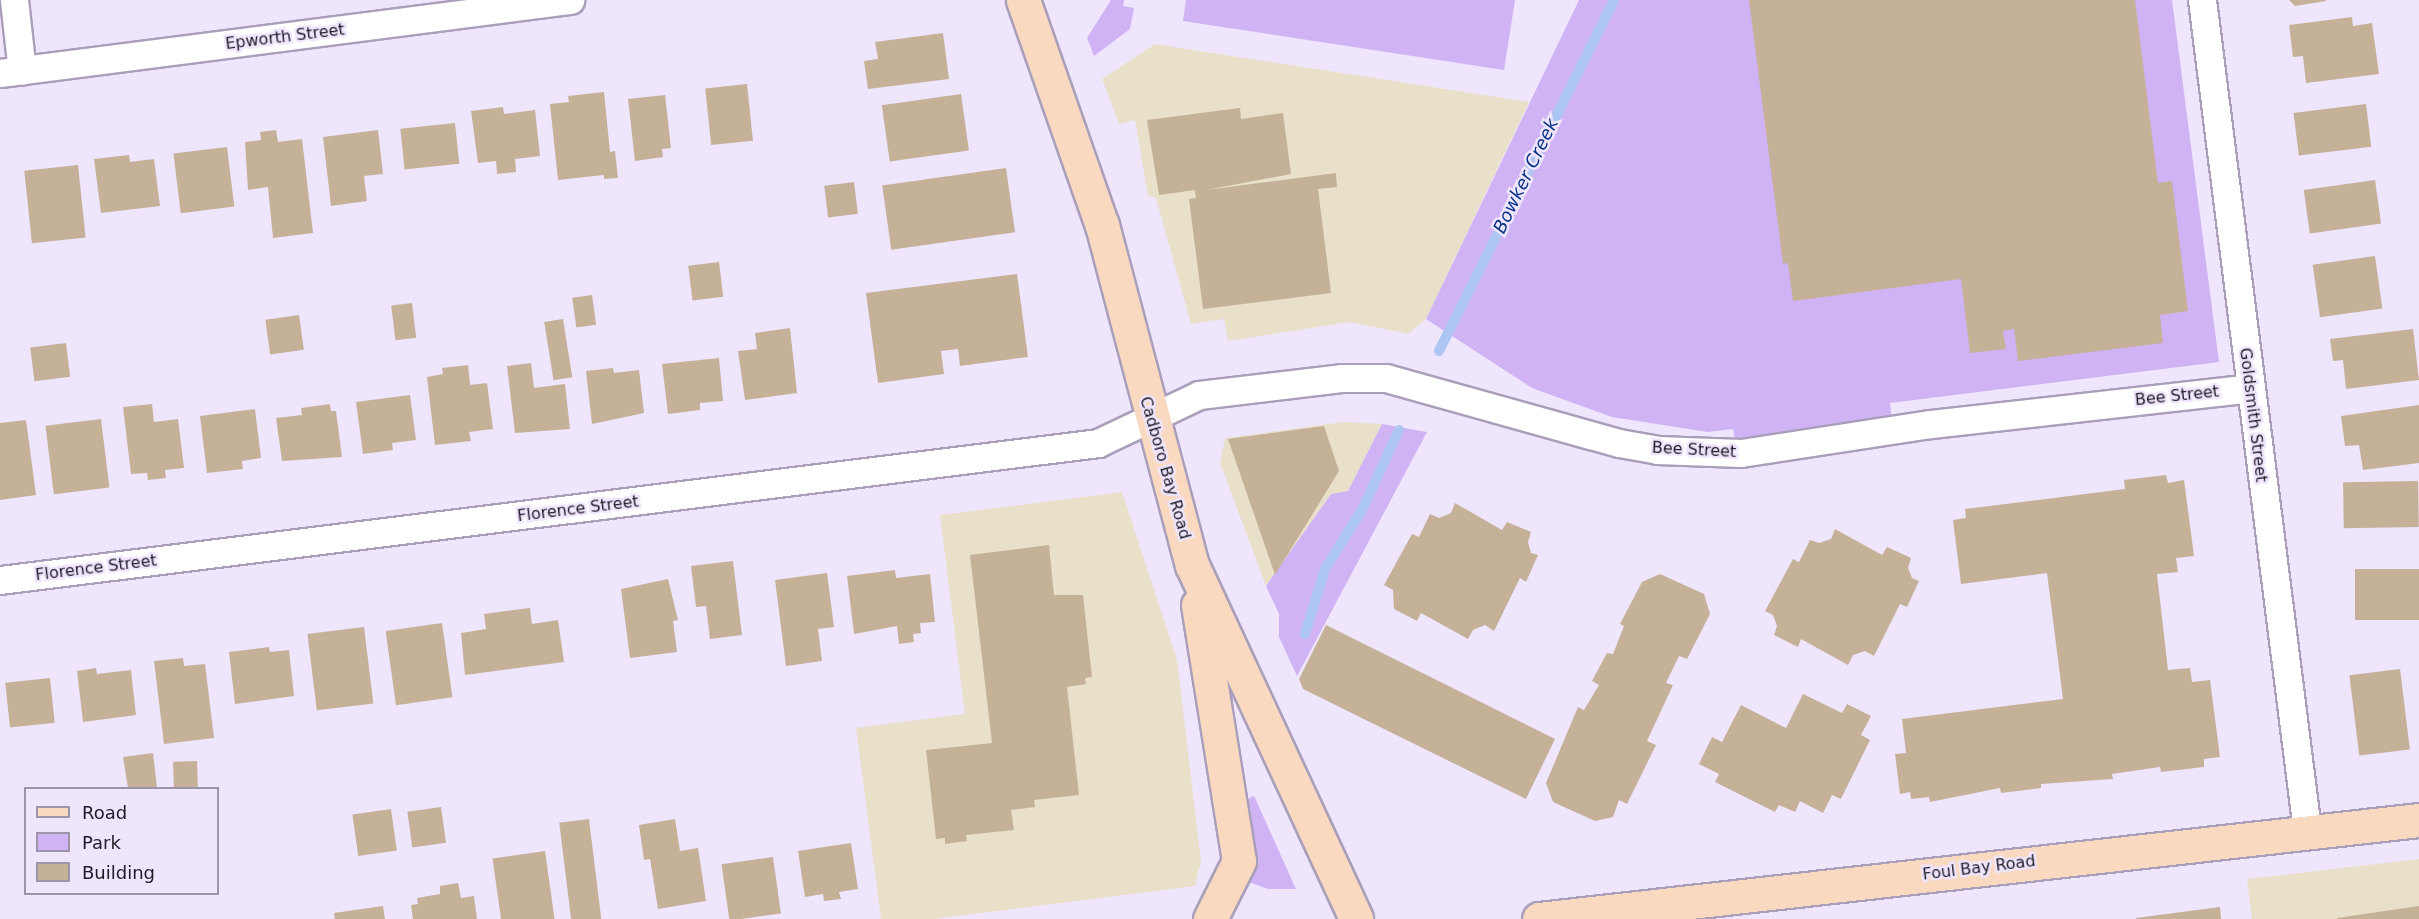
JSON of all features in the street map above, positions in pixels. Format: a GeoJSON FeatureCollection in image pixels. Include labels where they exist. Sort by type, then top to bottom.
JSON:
{"type":"FeatureCollection","features":[{"type":"Feature","properties":{"kind":"main road","name":"Cadboro Bay Road"},"geometry":{"type":"LineString","coordinates":[[1023,0],[1102,225],[1150,417],[1192,565],[1356,919]]}},
{"type":"Feature","properties":{"kind":"main road"},"geometry":{"type":"LineString","coordinates":[[1192,565],[1239,861],[1210,919]]}},
{"type":"Feature","properties":{"kind":"main road","name":"Foul Bay Road"},"geometry":{"type":"LineString","coordinates":[[1539,919],[2307,830],[2419,820]]}},
{"type":"Feature","properties":{"kind":"street"},"geometry":{"type":"LineString","coordinates":[[11,72],[14,0]]}},
{"type":"Feature","properties":{"kind":"street","name":"Epworth Street"},"geometry":{"type":"LineString","coordinates":[[11,72],[570,0]]}},
{"type":"Feature","properties":{"kind":"street","name":"Goldsmith Street"},"geometry":{"type":"LineString","coordinates":[[2202,0],[2307,830]]}},
{"type":"Feature","properties":{"kind":"street","name":"Bee Street"},"geometry":{"type":"LineString","coordinates":[[1150,417],[1198,395],[1341,378],[1386,378],[1619,443],[1658,450],[1741,453],[1931,424],[2250,388]]}},
{"type":"Feature","properties":{"kind":"street","name":"Florence Street"},"geometry":{"type":"LineString","coordinates":[[0,580],[1098,443],[1111,440],[1150,417]]}},
{"type":"Feature","properties":{"kind":"shaded area"},"geometry":{"type":"Polygon","coordinates":[[[1155,44],[1529,102],[1426,319],[1408,334],[1350,322],[1228,341],[1224,319],[1191,324],[1156,198],[1148,196],[1135,120],[1119,124],[1102,79],[1155,44]]]}},
{"type":"Feature","properties":{"kind":"shaded area"},"geometry":{"type":"Polygon","coordinates":[[[1343,422],[1382,424],[1348,492],[1331,494],[1266,586],[1220,463],[1225,438],[1343,422]]]}},
{"type":"Feature","properties":{"kind":"shaded area"},"geometry":{"type":"Polygon","coordinates":[[[1122,492],[1177,660],[1201,861],[1195,886],[934,919],[881,919],[856,728],[965,714],[940,515],[1122,492]]]}},
{"type":"Feature","properties":{"kind":"shaded area"},"geometry":{"type":"Polygon","coordinates":[[[2419,859],[2419,919],[2252,919],[2247,879],[2419,859]]]}},
{"type":"Feature","properties":{"kind":"green space"},"geometry":{"type":"Polygon","coordinates":[[[1111,0],[1124,0],[1123,6],[1134,8],[1130,29],[1094,56],[1087,38],[1111,0]]]}},
{"type":"Feature","properties":{"kind":"green space"},"geometry":{"type":"Polygon","coordinates":[[[1186,0],[1515,0],[1504,70],[1183,21],[1186,0]]]}},
{"type":"Feature","properties":{"kind":"green space"},"geometry":{"type":"Polygon","coordinates":[[[1579,0],[2172,0],[2219,362],[1890,403],[1893,430],[1738,453],[1733,429],[1708,432],[1612,417],[1532,388],[1426,319],[1579,0]]]}},
{"type":"Feature","properties":{"kind":"green space"},"geometry":{"type":"Polygon","coordinates":[[[1382,424],[1427,432],[1297,676],[1279,637],[1279,614],[1266,586],[1331,494],[1348,491],[1382,424]]]}},
{"type":"Feature","properties":{"kind":"green space"},"geometry":{"type":"Polygon","coordinates":[[[1253,796],[1296,889],[1268,889],[1243,880],[1252,840],[1246,801],[1253,796]]]}},
{"type":"Feature","properties":{"kind":"building"},"geometry":{"type":"Polygon","coordinates":[[[1749,0],[2135,0],[2158,183],[2172,181],[2188,311],[2160,315],[2163,343],[2018,361],[2014,329],[2003,331],[2006,349],[1970,353],[1961,279],[1793,301],[1788,263],[1783,264],[1749,0]]]}},
{"type":"Feature","properties":{"kind":"building"},"geometry":{"type":"Polygon","coordinates":[[[2289,0],[2326,0],[2326,1],[2295,6],[2289,0]]]}},
{"type":"Feature","properties":{"kind":"building"},"geometry":{"type":"Polygon","coordinates":[[[2352,17],[2353,26],[2372,23],[2379,74],[2306,83],[2303,56],[2293,57],[2289,25],[2352,17]]]}},
{"type":"Feature","properties":{"kind":"building"},"geometry":{"type":"Polygon","coordinates":[[[943,33],[949,79],[868,89],[864,61],[878,59],[875,42],[943,33]]]}},
{"type":"Feature","properties":{"kind":"building"},"geometry":{"type":"Polygon","coordinates":[[[747,84],[753,141],[711,145],[705,88],[747,84]]]}},
{"type":"Feature","properties":{"kind":"building"},"geometry":{"type":"Polygon","coordinates":[[[604,92],[610,152],[615,151],[618,178],[604,179],[604,175],[558,180],[550,104],[569,102],[568,96],[604,92]]]}},
{"type":"Feature","properties":{"kind":"building"},"geometry":{"type":"Polygon","coordinates":[[[961,94],[969,150],[890,162],[882,105],[961,94]]]}},
{"type":"Feature","properties":{"kind":"building"},"geometry":{"type":"Polygon","coordinates":[[[665,95],[671,148],[662,149],[663,157],[635,161],[628,99],[665,95]]]}},
{"type":"Feature","properties":{"kind":"building"},"geometry":{"type":"Polygon","coordinates":[[[2366,104],[2371,147],[2299,156],[2294,113],[2366,104]]]}},
{"type":"Feature","properties":{"kind":"building"},"geometry":{"type":"Polygon","coordinates":[[[503,107],[504,114],[535,110],[540,156],[515,159],[516,172],[497,174],[496,161],[478,163],[471,111],[503,107]]]}},
{"type":"Feature","properties":{"kind":"building"},"geometry":{"type":"Polygon","coordinates":[[[1240,108],[1241,119],[1283,113],[1291,174],[1206,190],[1336,173],[1337,187],[1318,189],[1331,293],[1203,309],[1189,199],[1196,198],[1195,190],[1159,195],[1147,120],[1240,108]]]}},
{"type":"Feature","properties":{"kind":"building"},"geometry":{"type":"Polygon","coordinates":[[[455,123],[459,164],[405,170],[400,129],[455,123]]]}},
{"type":"Feature","properties":{"kind":"building"},"geometry":{"type":"Polygon","coordinates":[[[276,130],[278,142],[302,139],[313,233],[273,238],[268,187],[248,190],[245,142],[261,140],[260,132],[276,130]]]}},
{"type":"Feature","properties":{"kind":"building"},"geometry":{"type":"Polygon","coordinates":[[[378,130],[383,174],[364,176],[367,201],[331,206],[323,137],[378,130]]]}},
{"type":"Feature","properties":{"kind":"building"},"geometry":{"type":"Polygon","coordinates":[[[227,147],[234,207],[181,213],[173,154],[227,147]]]}},
{"type":"Feature","properties":{"kind":"building"},"geometry":{"type":"Polygon","coordinates":[[[129,155],[130,162],[154,159],[160,206],[101,213],[94,159],[129,155]]]}},
{"type":"Feature","properties":{"kind":"building"},"geometry":{"type":"Polygon","coordinates":[[[78,165],[86,238],[32,243],[24,171],[78,165]]]}},
{"type":"Feature","properties":{"kind":"building"},"geometry":{"type":"Polygon","coordinates":[[[1006,168],[1015,232],[891,250],[882,185],[1006,168]]]}},
{"type":"Feature","properties":{"kind":"building"},"geometry":{"type":"Polygon","coordinates":[[[2375,180],[2381,224],[2310,234],[2304,190],[2375,180]]]}},
{"type":"Feature","properties":{"kind":"building"},"geometry":{"type":"Polygon","coordinates":[[[854,182],[858,214],[828,217],[824,186],[854,182]]]}},
{"type":"Feature","properties":{"kind":"building"},"geometry":{"type":"Polygon","coordinates":[[[2375,256],[2382,308],[2320,317],[2313,265],[2375,256]]]}},
{"type":"Feature","properties":{"kind":"building"},"geometry":{"type":"Polygon","coordinates":[[[719,262],[723,297],[692,301],[688,266],[719,262]]]}},
{"type":"Feature","properties":{"kind":"building"},"geometry":{"type":"Polygon","coordinates":[[[1017,274],[1028,357],[960,366],[958,349],[941,351],[944,374],[878,383],[866,293],[1017,274]]]}},
{"type":"Feature","properties":{"kind":"building"},"geometry":{"type":"Polygon","coordinates":[[[592,295],[596,325],[576,327],[572,298],[592,295]]]}},
{"type":"Feature","properties":{"kind":"building"},"geometry":{"type":"Polygon","coordinates":[[[412,303],[416,338],[395,340],[391,306],[412,303]]]}},
{"type":"Feature","properties":{"kind":"building"},"geometry":{"type":"Polygon","coordinates":[[[299,315],[304,350],[270,354],[265,320],[299,315]]]}},
{"type":"Feature","properties":{"kind":"building"},"geometry":{"type":"Polygon","coordinates":[[[563,319],[572,377],[553,380],[544,322],[563,319]]]}},
{"type":"Feature","properties":{"kind":"building"},"geometry":{"type":"Polygon","coordinates":[[[790,328],[797,393],[745,400],[738,351],[757,349],[755,333],[790,328]]]}},
{"type":"Feature","properties":{"kind":"building"},"geometry":{"type":"Polygon","coordinates":[[[2413,329],[2419,380],[2346,389],[2343,360],[2333,361],[2330,339],[2413,329]]]}},
{"type":"Feature","properties":{"kind":"building"},"geometry":{"type":"Polygon","coordinates":[[[66,343],[70,377],[34,381],[30,347],[66,343]]]}},
{"type":"Feature","properties":{"kind":"building"},"geometry":{"type":"Polygon","coordinates":[[[719,358],[723,401],[700,403],[700,410],[668,414],[662,364],[719,358]]]}},
{"type":"Feature","properties":{"kind":"building"},"geometry":{"type":"Polygon","coordinates":[[[531,363],[534,388],[565,384],[570,429],[515,433],[507,366],[531,363]]]}},
{"type":"Feature","properties":{"kind":"building"},"geometry":{"type":"Polygon","coordinates":[[[468,365],[470,385],[487,383],[493,429],[469,432],[471,441],[435,445],[427,377],[443,374],[442,368],[468,365]]]}},
{"type":"Feature","properties":{"kind":"building"},"geometry":{"type":"Polygon","coordinates":[[[613,368],[614,373],[639,370],[644,413],[592,424],[586,371],[613,368]]]}},
{"type":"Feature","properties":{"kind":"building"},"geometry":{"type":"Polygon","coordinates":[[[410,395],[416,440],[392,443],[393,450],[363,454],[356,402],[410,395]]]}},
{"type":"Feature","properties":{"kind":"building"},"geometry":{"type":"Polygon","coordinates":[[[152,404],[154,422],[178,419],[184,468],[165,470],[166,478],[148,480],[147,473],[131,474],[123,407],[152,404]]]}},
{"type":"Feature","properties":{"kind":"building"},"geometry":{"type":"Polygon","coordinates":[[[330,404],[331,411],[336,411],[342,457],[282,461],[276,418],[302,415],[301,408],[330,404]]]}},
{"type":"Feature","properties":{"kind":"building"},"geometry":{"type":"Polygon","coordinates":[[[2419,405],[2419,463],[2363,470],[2359,445],[2345,446],[2341,416],[2419,405]]]}},
{"type":"Feature","properties":{"kind":"building"},"geometry":{"type":"Polygon","coordinates":[[[255,409],[261,458],[242,461],[243,469],[207,473],[200,416],[255,409]]]}},
{"type":"Feature","properties":{"kind":"building"},"geometry":{"type":"Polygon","coordinates":[[[101,419],[109,487],[54,494],[45,426],[101,419]]]}},
{"type":"Feature","properties":{"kind":"building"},"geometry":{"type":"Polygon","coordinates":[[[26,420],[36,495],[0,500],[0,423],[26,420]]]}},
{"type":"Feature","properties":{"kind":"building"},"geometry":{"type":"Polygon","coordinates":[[[1324,426],[1339,471],[1275,575],[1228,439],[1324,426]]]}},
{"type":"Feature","properties":{"kind":"building"},"geometry":{"type":"Polygon","coordinates":[[[2166,475],[2168,483],[2184,480],[2194,556],[2176,558],[2178,572],[2157,574],[2168,670],[2190,668],[2192,682],[2210,680],[2220,757],[2204,759],[2204,767],[2161,772],[2160,767],[2112,774],[2113,779],[2041,784],[2041,788],[2001,793],[2000,788],[1930,802],[1929,797],[1911,799],[1910,792],[1900,794],[1895,754],[1906,753],[1902,719],[2063,699],[2047,573],[1961,584],[1953,520],[1966,518],[1965,509],[2125,489],[2124,480],[2166,475]]]}},
{"type":"Feature","properties":{"kind":"building"},"geometry":{"type":"Polygon","coordinates":[[[2418,481],[2419,527],[2344,528],[2343,482],[2418,481]]]}},
{"type":"Feature","properties":{"kind":"building"},"geometry":{"type":"Polygon","coordinates":[[[1455,503],[1502,530],[1507,522],[1531,532],[1528,542],[1531,553],[1538,555],[1526,582],[1520,578],[1494,631],[1485,625],[1473,630],[1468,639],[1421,613],[1417,621],[1394,609],[1393,590],[1384,585],[1412,534],[1419,537],[1430,514],[1439,518],[1451,513],[1455,503]]]}},
{"type":"Feature","properties":{"kind":"building"},"geometry":{"type":"Polygon","coordinates":[[[1835,529],[1882,555],[1887,547],[1911,558],[1908,568],[1912,578],[1919,581],[1907,607],[1900,604],[1874,656],[1865,651],[1853,655],[1848,665],[1801,639],[1798,647],[1774,635],[1777,626],[1773,615],[1765,611],[1793,559],[1799,562],[1810,540],[1819,543],[1831,539],[1835,529]]]}},
{"type":"Feature","properties":{"kind":"building"},"geometry":{"type":"Polygon","coordinates":[[[1049,545],[1054,595],[1083,595],[1092,677],[1085,678],[1086,684],[1067,687],[1079,795],[1034,800],[1035,807],[1011,810],[1014,830],[966,835],[967,841],[945,844],[945,838],[936,839],[926,750],[992,743],[970,555],[1049,545]]]}},
{"type":"Feature","properties":{"kind":"building"},"geometry":{"type":"Polygon","coordinates":[[[733,561],[742,635],[710,639],[706,606],[696,607],[691,566],[733,561]]]}},
{"type":"Feature","properties":{"kind":"building"},"geometry":{"type":"Polygon","coordinates":[[[2355,569],[2419,569],[2419,620],[2355,620],[2355,569]]]}},
{"type":"Feature","properties":{"kind":"building"},"geometry":{"type":"Polygon","coordinates":[[[895,570],[896,578],[930,574],[935,622],[920,623],[921,633],[913,634],[914,642],[899,644],[897,626],[854,634],[847,576],[895,570]]]}},
{"type":"Feature","properties":{"kind":"building"},"geometry":{"type":"Polygon","coordinates":[[[827,573],[834,627],[818,629],[822,661],[786,666],[775,580],[827,573]]]}},
{"type":"Feature","properties":{"kind":"building"},"geometry":{"type":"Polygon","coordinates":[[[1660,574],[1704,594],[1710,614],[1687,659],[1679,656],[1666,683],[1673,685],[1647,741],[1656,745],[1627,804],[1619,800],[1613,817],[1595,821],[1553,802],[1546,783],[1578,707],[1584,710],[1599,685],[1592,681],[1607,653],[1613,654],[1624,626],[1620,624],[1642,582],[1660,574]]]}},
{"type":"Feature","properties":{"kind":"building"},"geometry":{"type":"Polygon","coordinates":[[[668,579],[678,620],[673,621],[677,652],[630,658],[621,589],[668,579]]]}},
{"type":"Feature","properties":{"kind":"building"},"geometry":{"type":"Polygon","coordinates":[[[530,608],[532,624],[558,620],[564,662],[465,675],[461,633],[486,629],[484,614],[530,608]]]}},
{"type":"Feature","properties":{"kind":"building"},"geometry":{"type":"Polygon","coordinates":[[[442,623],[452,697],[396,705],[386,631],[442,623]]]}},
{"type":"Feature","properties":{"kind":"building"},"geometry":{"type":"Polygon","coordinates":[[[1326,625],[1555,739],[1526,799],[1303,689],[1299,679],[1326,625]]]}},
{"type":"Feature","properties":{"kind":"building"},"geometry":{"type":"Polygon","coordinates":[[[364,627],[373,703],[317,710],[307,634],[364,627]]]}},
{"type":"Feature","properties":{"kind":"building"},"geometry":{"type":"Polygon","coordinates":[[[269,647],[270,652],[289,650],[294,696],[235,704],[229,652],[269,647]]]}},
{"type":"Feature","properties":{"kind":"building"},"geometry":{"type":"Polygon","coordinates":[[[183,658],[184,666],[205,664],[214,738],[164,744],[154,661],[183,658]]]}},
{"type":"Feature","properties":{"kind":"building"},"geometry":{"type":"Polygon","coordinates":[[[96,668],[97,674],[131,670],[136,715],[83,722],[77,671],[96,668]]]}},
{"type":"Feature","properties":{"kind":"building"},"geometry":{"type":"Polygon","coordinates":[[[2400,669],[2410,749],[2359,756],[2349,675],[2400,669]]]}},
{"type":"Feature","properties":{"kind":"building"},"geometry":{"type":"Polygon","coordinates":[[[50,678],[55,723],[10,727],[5,683],[50,678]]]}},
{"type":"Feature","properties":{"kind":"building"},"geometry":{"type":"Polygon","coordinates":[[[1803,694],[1842,713],[1847,704],[1871,716],[1861,735],[1870,740],[1841,799],[1832,795],[1823,813],[1800,801],[1795,812],[1779,805],[1775,812],[1715,782],[1719,774],[1699,764],[1712,737],[1722,742],[1741,705],[1786,728],[1803,694]]]}},
{"type":"Feature","properties":{"kind":"building"},"geometry":{"type":"Polygon","coordinates":[[[153,753],[157,787],[128,787],[123,757],[153,753]]]}},
{"type":"Feature","properties":{"kind":"building"},"geometry":{"type":"Polygon","coordinates":[[[197,761],[198,787],[174,787],[173,762],[197,761]]]}},
{"type":"Feature","properties":{"kind":"building"},"geometry":{"type":"Polygon","coordinates":[[[441,807],[446,843],[412,847],[407,812],[441,807]]]}},
{"type":"Feature","properties":{"kind":"building"},"geometry":{"type":"Polygon","coordinates":[[[391,809],[397,851],[358,856],[352,814],[391,809]]]}},
{"type":"Feature","properties":{"kind":"building"},"geometry":{"type":"Polygon","coordinates":[[[589,819],[601,919],[571,919],[559,823],[589,819]]]}},
{"type":"Feature","properties":{"kind":"building"},"geometry":{"type":"Polygon","coordinates":[[[675,819],[680,851],[698,848],[706,901],[658,909],[650,859],[644,860],[639,825],[675,819]]]}},
{"type":"Feature","properties":{"kind":"building"},"geometry":{"type":"Polygon","coordinates":[[[851,843],[858,889],[839,892],[841,899],[824,901],[823,894],[805,897],[798,851],[851,843]]]}},
{"type":"Feature","properties":{"kind":"building"},"geometry":{"type":"Polygon","coordinates":[[[545,851],[555,919],[501,919],[493,858],[545,851]]]}},
{"type":"Feature","properties":{"kind":"building"},"geometry":{"type":"Polygon","coordinates":[[[773,857],[781,913],[729,919],[722,864],[773,857]]]}},
{"type":"Feature","properties":{"kind":"building"},"geometry":{"type":"Polygon","coordinates":[[[458,883],[461,898],[474,896],[477,919],[413,919],[411,905],[418,904],[417,898],[440,894],[440,886],[458,883]]]}},
{"type":"Feature","properties":{"kind":"building"},"geometry":{"type":"Polygon","coordinates":[[[383,906],[385,919],[335,919],[334,913],[383,906]]]}},
{"type":"Feature","properties":{"kind":"building"},"geometry":{"type":"Polygon","coordinates":[[[2419,906],[2419,919],[2337,919],[2337,918],[2419,906]]]}},
{"type":"Feature","properties":{"kind":"building"},"geometry":{"type":"Polygon","coordinates":[[[2220,907],[2221,919],[2136,919],[2136,918],[2220,907]]]}},
{"type":"Feature","properties":{"kind":"waterway","name":"Bowker Creek"},"geometry":{"type":"LineString","coordinates":[[1439,351],[1614,0]]}},
{"type":"Feature","properties":{"kind":"waterway","name":"Bowker Creek"},"geometry":{"type":"LineString","coordinates":[[1305,634],[1325,569],[1362,510],[1399,430]]}}]}
